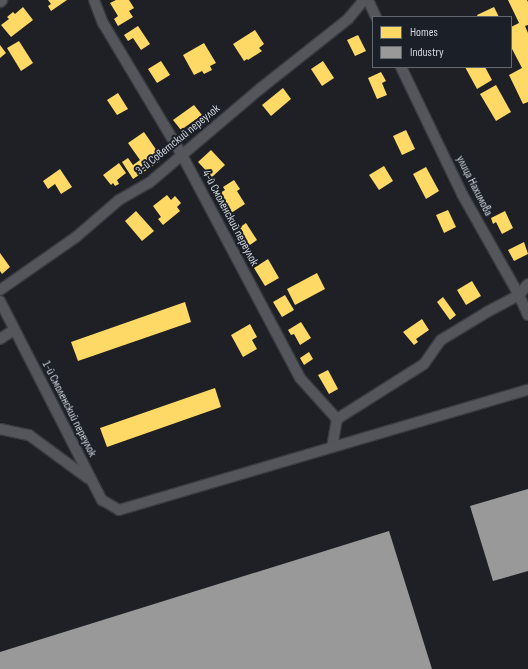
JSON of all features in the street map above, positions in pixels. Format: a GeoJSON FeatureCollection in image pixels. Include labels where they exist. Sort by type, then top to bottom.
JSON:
{"type":"FeatureCollection","features":[{"type":"Feature","properties":{"kind":"street","name":"4-й Смоленский переулок"},"geometry":{"type":"LineString","coordinates":[[94,0],[104,23],[182,155],[300,378],[337,419]]}},
{"type":"Feature","properties":{"kind":"street","name":"3-й Советский переулок"},"geometry":{"type":"LineString","coordinates":[[0,290],[76,237],[119,200],[149,183],[261,88],[348,19],[364,0]]}},
{"type":"Feature","properties":{"kind":"street"},"geometry":{"type":"LineString","coordinates":[[368,0],[376,16]]}},
{"type":"Feature","properties":{"kind":"street","name":"улица Нахимова"},"geometry":{"type":"LineString","coordinates":[[401,68],[462,194],[519,295],[528,315]]}},
{"type":"Feature","properties":{"kind":"street"},"geometry":{"type":"LineString","coordinates":[[528,284],[519,295],[487,312],[441,340],[424,364],[337,419],[332,447],[528,390]]}},
{"type":"Feature","properties":{"kind":"street","name":"1-й Смоленский переулок"},"geometry":{"type":"LineString","coordinates":[[0,301],[102,500],[119,510],[332,447]]}},
{"type":"Feature","properties":{"kind":"street"},"geometry":{"type":"LineString","coordinates":[[0,339],[14,330]]}},
{"type":"Feature","properties":{"kind":"street"},"geometry":{"type":"LineString","coordinates":[[0,429],[29,435],[91,480]]}},
{"type":"Feature","properties":{"kind":"building: Homes"},"geometry":{"type":"Polygon","coordinates":[[[48,0],[67,0],[51,11],[48,6],[51,4],[48,0]]]}},
{"type":"Feature","properties":{"kind":"building: Homes"},"geometry":{"type":"Polygon","coordinates":[[[116,0],[129,0],[134,8],[129,11],[133,17],[118,26],[114,19],[118,16],[110,3],[116,0]]]}},
{"type":"Feature","properties":{"kind":"building: Homes"},"geometry":{"type":"Polygon","coordinates":[[[508,0],[527,0],[528,2],[528,25],[525,26],[528,33],[528,102],[523,104],[509,75],[522,68],[512,49],[512,26],[519,23],[508,0]]]}},
{"type":"Feature","properties":{"kind":"building: Homes"},"geometry":{"type":"Polygon","coordinates":[[[23,7],[33,20],[11,37],[1,25],[9,19],[7,17],[13,12],[15,14],[23,7]]]}},
{"type":"Feature","properties":{"kind":"building: Homes"},"geometry":{"type":"Polygon","coordinates":[[[494,7],[498,16],[478,16],[494,7]]]}},
{"type":"Feature","properties":{"kind":"building: Homes"},"geometry":{"type":"Polygon","coordinates":[[[138,26],[150,44],[141,50],[133,38],[128,41],[124,35],[138,26]]]}},
{"type":"Feature","properties":{"kind":"building: Homes"},"geometry":{"type":"Polygon","coordinates":[[[255,30],[264,44],[259,48],[262,51],[244,61],[233,44],[255,30]]]}},
{"type":"Feature","properties":{"kind":"building: Homes"},"geometry":{"type":"Polygon","coordinates":[[[358,35],[366,51],[355,56],[347,40],[358,35]]]}},
{"type":"Feature","properties":{"kind":"building: Homes"},"geometry":{"type":"Polygon","coordinates":[[[19,41],[33,63],[21,71],[7,48],[19,41]]]}},
{"type":"Feature","properties":{"kind":"building: Homes"},"geometry":{"type":"Polygon","coordinates":[[[204,43],[216,63],[210,66],[212,70],[204,74],[202,71],[194,75],[183,55],[204,43]]]}},
{"type":"Feature","properties":{"kind":"building: Homes"},"geometry":{"type":"Polygon","coordinates":[[[0,45],[6,53],[0,58],[0,45]]]}},
{"type":"Feature","properties":{"kind":"building: Homes"},"geometry":{"type":"Polygon","coordinates":[[[161,61],[170,75],[157,83],[148,69],[161,61]]]}},
{"type":"Feature","properties":{"kind":"building: Homes"},"geometry":{"type":"Polygon","coordinates":[[[323,61],[334,78],[322,86],[311,69],[323,61]]]}},
{"type":"Feature","properties":{"kind":"building: Homes"},"geometry":{"type":"Polygon","coordinates":[[[466,68],[486,68],[492,80],[477,89],[466,68]]]}},
{"type":"Feature","properties":{"kind":"building: Homes"},"geometry":{"type":"Polygon","coordinates":[[[381,72],[386,81],[382,83],[387,95],[377,99],[368,78],[381,72]]]}},
{"type":"Feature","properties":{"kind":"building: Homes"},"geometry":{"type":"Polygon","coordinates":[[[496,85],[511,112],[496,121],[480,94],[496,85]]]}},
{"type":"Feature","properties":{"kind":"building: Homes"},"geometry":{"type":"Polygon","coordinates":[[[283,88],[291,99],[271,116],[262,105],[283,88]]]}},
{"type":"Feature","properties":{"kind":"building: Homes"},"geometry":{"type":"Polygon","coordinates":[[[118,93],[128,109],[117,115],[107,100],[118,93]]]}},
{"type":"Feature","properties":{"kind":"building: Homes"},"geometry":{"type":"Polygon","coordinates":[[[194,105],[202,115],[181,130],[173,120],[194,105]]]}},
{"type":"Feature","properties":{"kind":"building: Homes"},"geometry":{"type":"Polygon","coordinates":[[[406,130],[415,149],[402,155],[393,136],[406,130]]]}},
{"type":"Feature","properties":{"kind":"building: Homes"},"geometry":{"type":"Polygon","coordinates":[[[144,132],[157,151],[155,152],[160,161],[133,179],[122,162],[128,158],[133,165],[140,160],[128,143],[144,132]]]}},
{"type":"Feature","properties":{"kind":"building: Homes"},"geometry":{"type":"Polygon","coordinates":[[[211,150],[225,165],[212,177],[198,162],[211,150]]]}},
{"type":"Feature","properties":{"kind":"building: Homes"},"geometry":{"type":"Polygon","coordinates":[[[119,163],[126,173],[117,180],[119,184],[115,186],[113,183],[111,185],[103,175],[119,163]]]}},
{"type":"Feature","properties":{"kind":"building: Homes"},"geometry":{"type":"Polygon","coordinates":[[[384,166],[393,181],[379,190],[369,175],[384,166]]]}},
{"type":"Feature","properties":{"kind":"building: Homes"},"geometry":{"type":"Polygon","coordinates":[[[426,167],[439,191],[426,199],[413,174],[426,167]]]}},
{"type":"Feature","properties":{"kind":"building: Homes"},"geometry":{"type":"Polygon","coordinates":[[[60,169],[72,187],[61,194],[55,184],[48,189],[43,181],[60,169]]]}},
{"type":"Feature","properties":{"kind":"building: Homes"},"geometry":{"type":"Polygon","coordinates":[[[234,180],[240,189],[237,191],[245,204],[228,215],[215,196],[225,190],[223,187],[234,180]]]}},
{"type":"Feature","properties":{"kind":"building: Homes"},"geometry":{"type":"Polygon","coordinates":[[[167,195],[171,200],[175,196],[181,203],[177,207],[180,211],[163,225],[158,219],[161,217],[153,206],[167,195]]]}},
{"type":"Feature","properties":{"kind":"building: Homes"},"geometry":{"type":"Polygon","coordinates":[[[448,210],[456,227],[444,233],[436,215],[448,210]]]}},
{"type":"Feature","properties":{"kind":"building: Homes"},"geometry":{"type":"Polygon","coordinates":[[[136,211],[154,231],[142,241],[125,221],[136,211]]]}},
{"type":"Feature","properties":{"kind":"building: Homes"},"geometry":{"type":"Polygon","coordinates":[[[505,211],[513,228],[502,234],[496,222],[493,224],[491,218],[505,211]]]}},
{"type":"Feature","properties":{"kind":"building: Homes"},"geometry":{"type":"Polygon","coordinates":[[[246,223],[257,240],[247,247],[236,230],[246,223]]]}},
{"type":"Feature","properties":{"kind":"building: Homes"},"geometry":{"type":"Polygon","coordinates":[[[524,242],[528,254],[514,261],[508,250],[524,242]]]}},
{"type":"Feature","properties":{"kind":"building: Homes"},"geometry":{"type":"Polygon","coordinates":[[[0,253],[10,267],[2,274],[0,271],[0,253]]]}},
{"type":"Feature","properties":{"kind":"building: Homes"},"geometry":{"type":"Polygon","coordinates":[[[268,259],[279,278],[265,286],[254,268],[268,259]]]}},
{"type":"Feature","properties":{"kind":"building: Homes"},"geometry":{"type":"Polygon","coordinates":[[[317,273],[325,289],[295,305],[287,289],[317,273]]]}},
{"type":"Feature","properties":{"kind":"building: Homes"},"geometry":{"type":"Polygon","coordinates":[[[472,281],[481,296],[466,305],[457,290],[472,281]]]}},
{"type":"Feature","properties":{"kind":"building: Homes"},"geometry":{"type":"Polygon","coordinates":[[[285,295],[294,310],[282,317],[273,302],[285,295]]]}},
{"type":"Feature","properties":{"kind":"building: Homes"},"geometry":{"type":"Polygon","coordinates":[[[443,297],[456,315],[450,320],[437,302],[443,297]]]}},
{"type":"Feature","properties":{"kind":"building: Homes"},"geometry":{"type":"Polygon","coordinates":[[[185,302],[191,322],[78,361],[71,342],[185,302]]]}},
{"type":"Feature","properties":{"kind":"building: Homes"},"geometry":{"type":"Polygon","coordinates":[[[422,319],[429,330],[416,339],[418,342],[414,345],[403,332],[422,319]]]}},
{"type":"Feature","properties":{"kind":"building: Homes"},"geometry":{"type":"Polygon","coordinates":[[[301,322],[311,338],[300,345],[294,334],[291,335],[288,330],[301,322]]]}},
{"type":"Feature","properties":{"kind":"building: Homes"},"geometry":{"type":"Polygon","coordinates":[[[250,324],[257,337],[252,340],[257,349],[243,357],[231,335],[250,324]]]}},
{"type":"Feature","properties":{"kind":"building: Homes"},"geometry":{"type":"Polygon","coordinates":[[[309,352],[313,359],[304,365],[300,358],[309,352]]]}},
{"type":"Feature","properties":{"kind":"building: Homes"},"geometry":{"type":"Polygon","coordinates":[[[328,370],[338,389],[329,394],[318,375],[328,370]]]}},
{"type":"Feature","properties":{"kind":"building: Homes"},"geometry":{"type":"Polygon","coordinates":[[[215,388],[221,407],[107,447],[100,428],[215,388]]]}},
{"type":"Feature","properties":{"kind":"building: Industry"},"geometry":{"type":"Polygon","coordinates":[[[528,489],[528,571],[493,581],[470,506],[528,489]]]}},
{"type":"Feature","properties":{"kind":"building: Industry"},"geometry":{"type":"Polygon","coordinates":[[[389,531],[432,669],[0,669],[0,652],[389,531]]]}}]}
